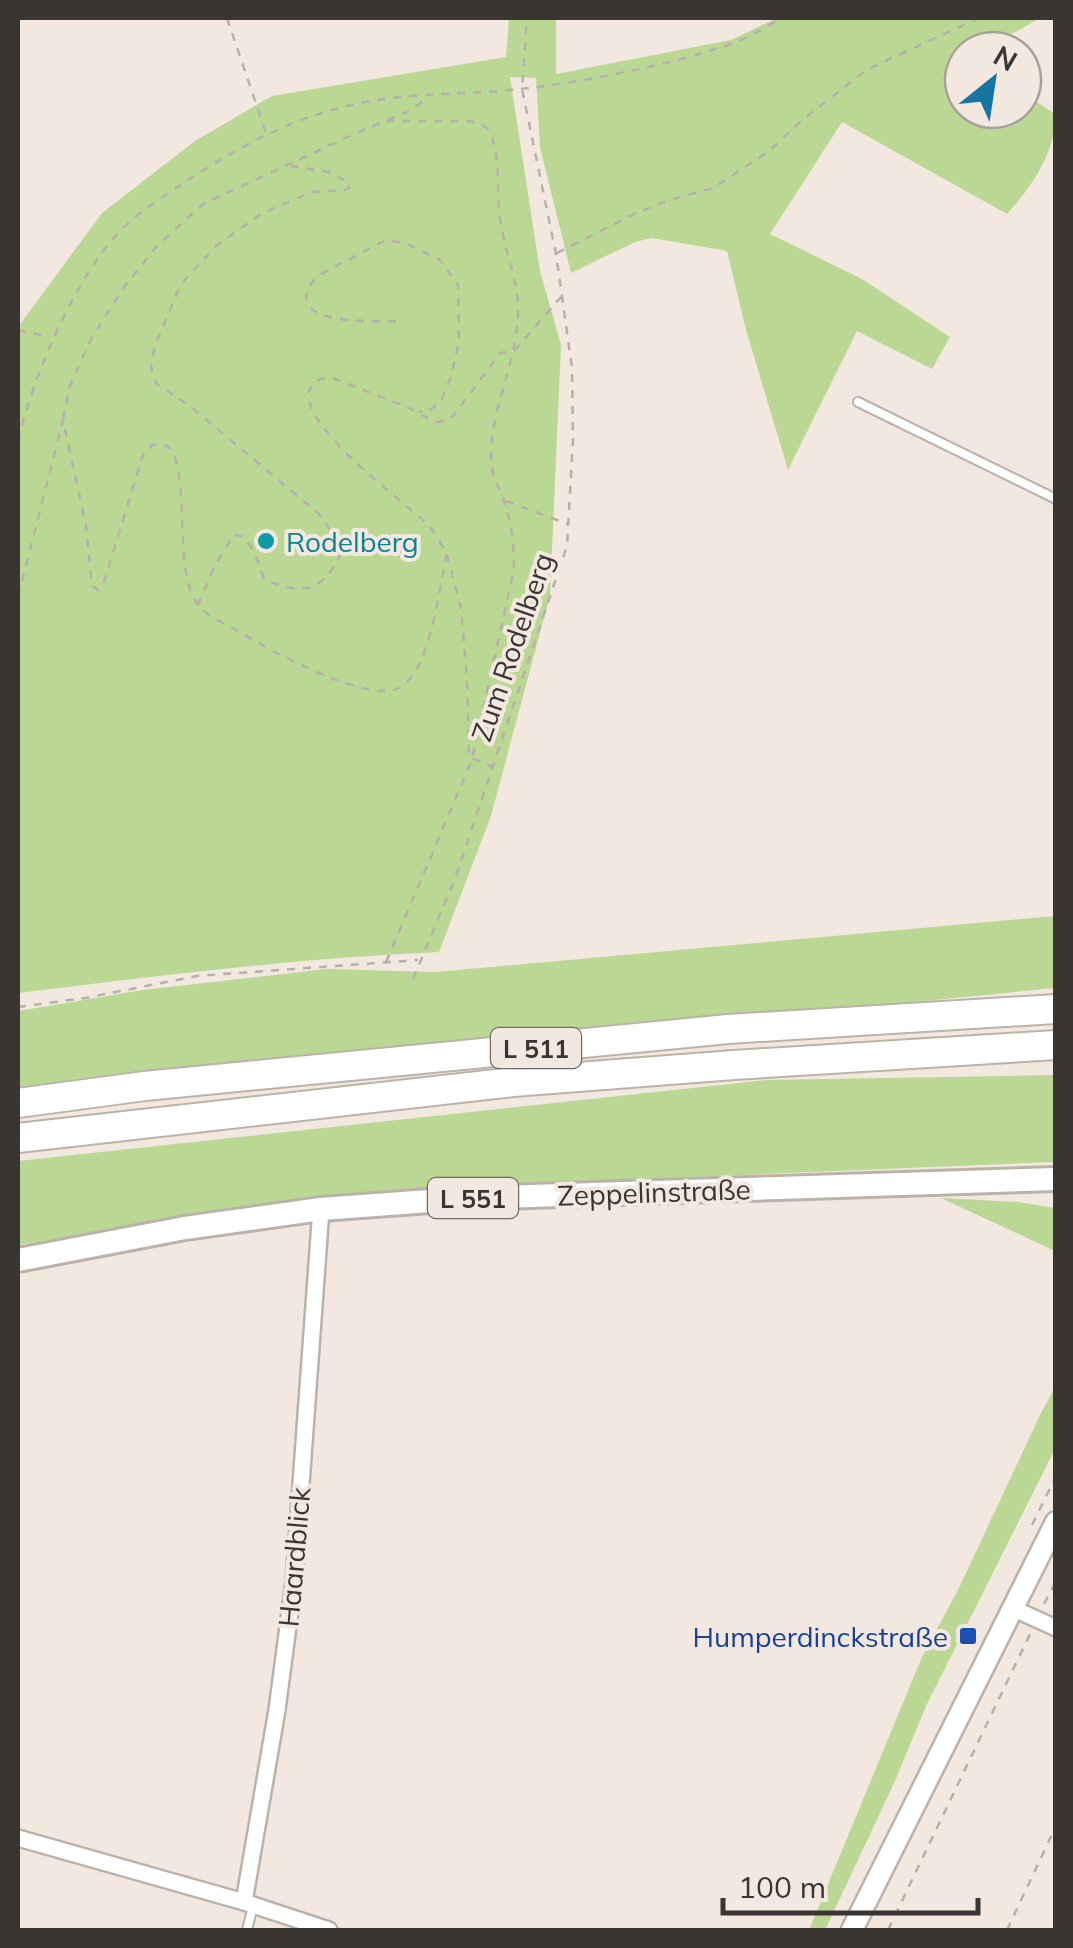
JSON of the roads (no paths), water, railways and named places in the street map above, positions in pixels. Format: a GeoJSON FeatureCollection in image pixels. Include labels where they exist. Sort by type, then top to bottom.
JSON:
{"type":"FeatureCollection","features":[{"type":"Feature","properties":{"kind":"highway","name":"L 511"},"geometry":{"type":"LineString","coordinates":[[18,1103],[145,1086],[728,1029],[1056,1009]]}},
{"type":"Feature","properties":{"kind":"highway","name":"L 511"},"geometry":{"type":"LineString","coordinates":[[18,1138],[513,1082],[1056,1045]]}},
{"type":"Feature","properties":{"kind":"main road","name":"Zeppelinstraße"},"geometry":{"type":"LineString","coordinates":[[18,1260],[186,1228],[321,1209],[471,1198],[1056,1179]]}},
{"type":"Feature","properties":{"kind":"main road"},"geometry":{"type":"LineString","coordinates":[[852,1930],[1056,1522]]}},
{"type":"Feature","properties":{"kind":"street","name":"Haardblick"},"geometry":{"type":"LineString","coordinates":[[248,1904],[294,1581],[321,1209]]}},
{"type":"Feature","properties":{"kind":"street"},"geometry":{"type":"LineString","coordinates":[[1012,1608],[1056,1628]]}},
{"type":"Feature","properties":{"kind":"street"},"geometry":{"type":"LineString","coordinates":[[18,1838],[329,1930]]}},
{"type":"Feature","properties":{"kind":"lane"},"geometry":{"type":"LineString","coordinates":[[858,402],[1056,499]]}},
{"type":"Feature","properties":{"kind":"lane"},"geometry":{"type":"LineString","coordinates":[[247,1930],[248,1904]]}},
{"type":"Feature","properties":{"kind":"place","name":"Rodelberg"},"geometry":{"type":"Point","coordinates":[266,541]}},
{"type":"Feature","properties":{"kind":"place","name":"Humperdinckstraße"},"geometry":{"type":"Point","coordinates":[968,1636]}}]}
